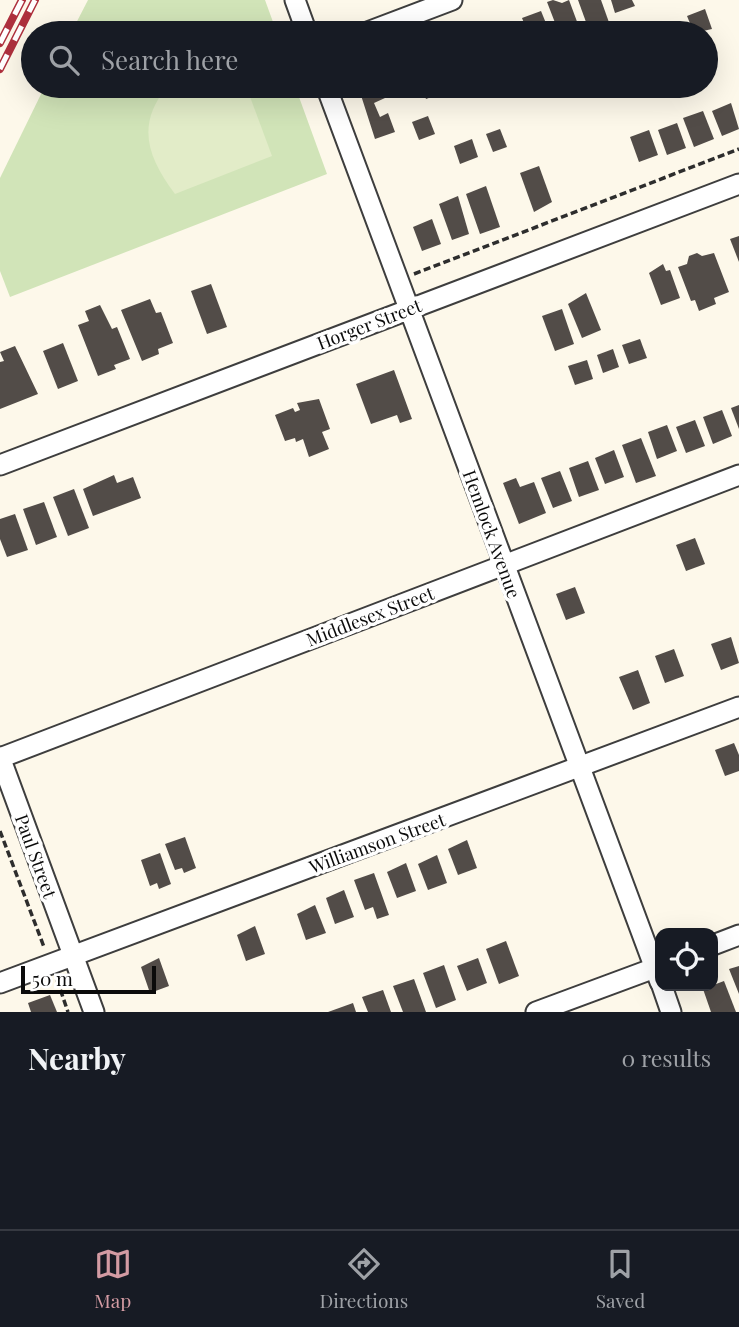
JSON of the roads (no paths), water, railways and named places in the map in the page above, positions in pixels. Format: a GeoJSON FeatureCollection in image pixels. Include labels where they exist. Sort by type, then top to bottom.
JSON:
{"type":"FeatureCollection","features":[{"type":"Feature","properties":{"kind":"street"},"geometry":{"type":"LineString","coordinates":[[295,0],[303,21]]}},
{"type":"Feature","properties":{"kind":"street"},"geometry":{"type":"LineString","coordinates":[[397,21],[452,0]]}},
{"type":"Feature","properties":{"kind":"street","name":"Hemlock Avenue"},"geometry":{"type":"LineString","coordinates":[[330,98],[655,965]]}},
{"type":"Feature","properties":{"kind":"street","name":"Horger Street"},"geometry":{"type":"LineString","coordinates":[[0,465],[739,184]]}},
{"type":"Feature","properties":{"kind":"street","name":"Middlesex Street"},"geometry":{"type":"LineString","coordinates":[[0,758],[739,475]]}},
{"type":"Feature","properties":{"kind":"street","name":"Williamson Street"},"geometry":{"type":"LineString","coordinates":[[7,980],[739,707]]}},
{"type":"Feature","properties":{"kind":"street","name":"Paul Street"},"geometry":{"type":"LineString","coordinates":[[0,758],[94,1012]]}},
{"type":"Feature","properties":{"kind":"street"},"geometry":{"type":"LineString","coordinates":[[718,944],[739,935]]}},
{"type":"Feature","properties":{"kind":"street"},"geometry":{"type":"LineString","coordinates":[[537,1012],[655,976]]}},
{"type":"Feature","properties":{"kind":"street","name":"Hemlock Avenue"},"geometry":{"type":"LineString","coordinates":[[664,991],[671,1012]]}},
{"type":"Feature","properties":{"kind":"railway"},"geometry":{"type":"LineString","coordinates":[[0,43],[22,0]]}},
{"type":"Feature","properties":{"kind":"railway"},"geometry":{"type":"LineString","coordinates":[[24,21],[35,0]]}},
{"type":"Feature","properties":{"kind":"railway"},"geometry":{"type":"LineString","coordinates":[[0,69],[21,28]]}}]}
